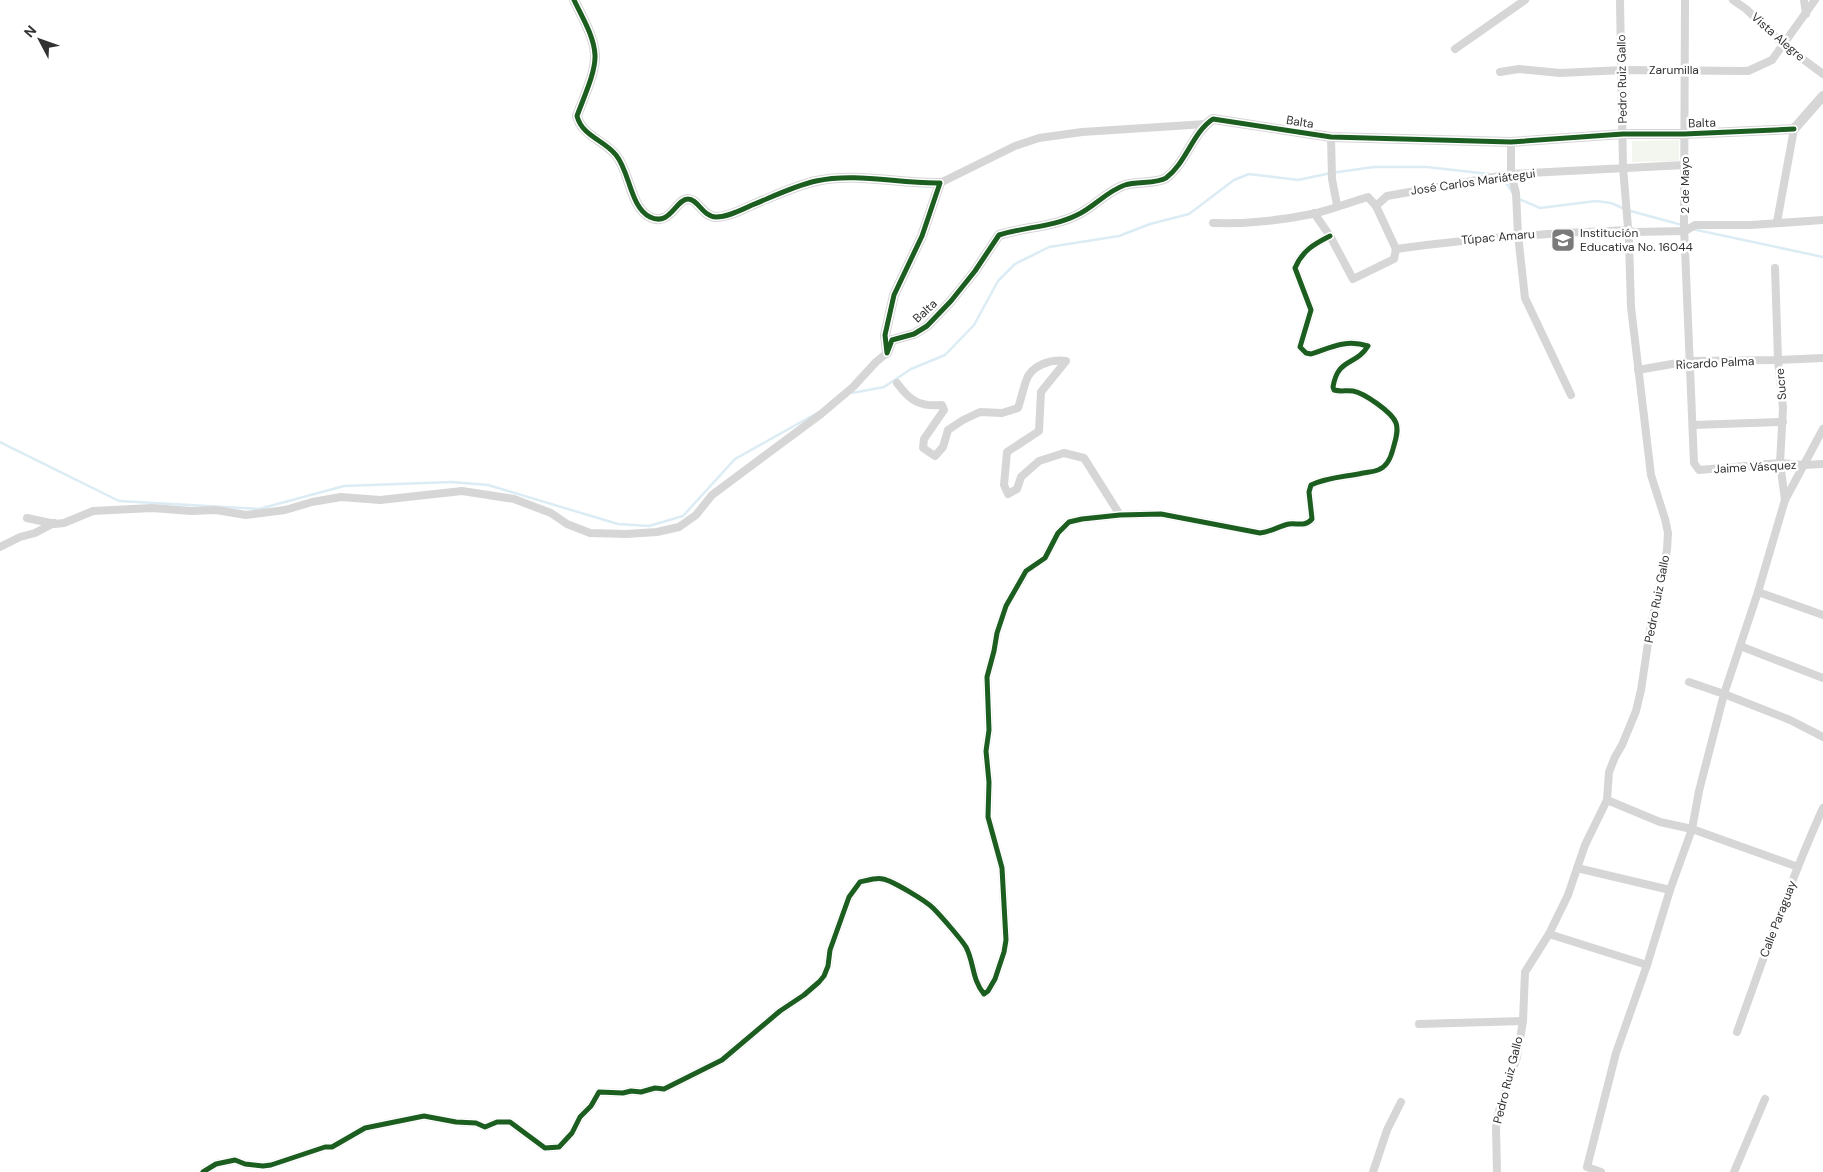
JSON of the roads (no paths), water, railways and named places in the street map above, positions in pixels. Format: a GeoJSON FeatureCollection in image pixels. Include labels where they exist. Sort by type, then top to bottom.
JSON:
{"type":"FeatureCollection","features":[{"type":"Feature","properties":{"kind":"street"},"geometry":{"type":"LineString","coordinates":[[574,0],[588,28],[595,56],[593,69],[577,116],[579,123],[584,130],[615,154],[622,164],[635,198],[643,211],[650,217],[659,220],[668,216],[684,200],[688,199],[692,200],[708,215],[714,217],[728,215],[816,181],[844,179],[940,183],[1015,146],[1039,138],[1082,132],[1206,124]]}},
{"type":"Feature","properties":{"kind":"street"},"geometry":{"type":"LineString","coordinates":[[1455,49],[1525,0]]}},
{"type":"Feature","properties":{"kind":"street","name":"Pedro Ruiz Gallo"},"geometry":{"type":"LineString","coordinates":[[1497,1172],[1496,1127],[1499,1111],[1517,1057],[1523,1021],[1525,972],[1549,934],[1568,895],[1585,845],[1607,800],[1610,772],[1615,756],[1629,728],[1641,690],[1650,630],[1664,570],[1668,532],[1651,475],[1631,307],[1622,134],[1623,70],[1620,0]]}},
{"type":"Feature","properties":{"kind":"street","name":"2 de Mayo"},"geometry":{"type":"LineString","coordinates":[[1685,0],[1686,69],[1684,134],[1689,361],[1694,459]]}},
{"type":"Feature","properties":{"kind":"street","name":"Vista Alegre"},"geometry":{"type":"LineString","coordinates":[[1733,0],[1746,9],[1784,44],[1823,74]]}},
{"type":"Feature","properties":{"kind":"street"},"geometry":{"type":"LineString","coordinates":[[1804,0],[1806,14]]}},
{"type":"Feature","properties":{"kind":"street","name":"Zarumilla"},"geometry":{"type":"LineString","coordinates":[[1500,72],[1520,68],[1560,73],[1686,69],[1748,71],[1772,60],[1815,0]]}},
{"type":"Feature","properties":{"kind":"street"},"geometry":{"type":"LineString","coordinates":[[1777,222],[1794,129],[1823,96]]}},
{"type":"Feature","properties":{"kind":"street","name":"Balta"},"geometry":{"type":"LineString","coordinates":[[887,353],[892,340],[914,334],[927,326],[951,301],[975,271],[999,235],[1075,216],[1125,185],[1164,179],[1175,169],[1206,124],[1213,119],[1331,137],[1511,142],[1622,134],[1684,134],[1794,129]]}},
{"type":"Feature","properties":{"kind":"street"},"geometry":{"type":"LineString","coordinates":[[1331,137],[1330,158],[1337,205]]}},
{"type":"Feature","properties":{"kind":"street"},"geometry":{"type":"LineString","coordinates":[[1511,142],[1511,174],[1516,193],[1524,298],[1571,395]]}},
{"type":"Feature","properties":{"kind":"street","name":"José Carlos Mariátegui"},"geometry":{"type":"LineString","coordinates":[[1376,206],[1388,196],[1511,174],[1685,165]]}},
{"type":"Feature","properties":{"kind":"street"},"geometry":{"type":"LineString","coordinates":[[27,518],[54,523],[64,522],[92,510],[152,508],[191,511],[216,510],[246,516],[285,510],[312,502],[341,497],[380,500],[462,491],[514,499],[551,513],[567,524],[590,533],[626,534],[657,532],[678,527],[696,515],[712,495],[821,414],[853,387],[887,353],[884,335],[894,295],[922,236],[940,183]]}},
{"type":"Feature","properties":{"kind":"street"},"geometry":{"type":"LineString","coordinates":[[1213,223],[1246,224],[1273,221],[1314,213],[1368,197],[1376,206],[1396,249],[1394,258],[1353,279],[1330,236],[1314,213]]}},
{"type":"Feature","properties":{"kind":"street","name":"Túpac Amaru"},"geometry":{"type":"LineString","coordinates":[[1396,249],[1518,235],[1628,230],[1635,232],[1687,229],[1695,225],[1751,225],[1823,220]]}},
{"type":"Feature","properties":{"kind":"street"},"geometry":{"type":"LineString","coordinates":[[203,1172],[216,1164],[235,1160],[245,1164],[259,1164],[263,1166],[276,1164],[332,1146],[365,1128],[424,1116],[456,1122],[476,1123],[485,1127],[496,1122],[510,1122],[544,1148],[559,1147],[572,1133],[580,1117],[591,1106],[599,1092],[641,1092],[656,1088],[664,1089],[699,1073],[722,1060],[780,1011],[804,995],[824,976],[828,966],[830,950],[849,897],[860,882],[882,878],[932,907],[964,945],[972,961],[975,979],[980,990],[984,994],[988,991],[999,966],[1006,940],[1002,868],[988,817],[990,782],[986,751],[988,730],[987,677],[997,633],[1006,606],[1026,570],[1045,558],[1058,533],[1069,522],[1082,519],[1120,515],[1162,514],[1260,534],[1289,524],[1305,524],[1310,522],[1313,515],[1309,492],[1311,485],[1334,476],[1352,476],[1375,471],[1386,466],[1392,454],[1397,430],[1395,421],[1364,395],[1354,391],[1334,390],[1333,387],[1340,368],[1347,362],[1363,355],[1368,346],[1355,342],[1311,354],[1306,353],[1300,346],[1311,310],[1294,268],[1309,247],[1330,236]]}},
{"type":"Feature","properties":{"kind":"street","name":"Sucre"},"geometry":{"type":"LineString","coordinates":[[1775,268],[1778,360],[1783,408],[1780,464],[1785,500]]}},
{"type":"Feature","properties":{"kind":"street","name":"Ricardo Palma"},"geometry":{"type":"LineString","coordinates":[[1638,370],[1689,361],[1823,358]]}},
{"type":"Feature","properties":{"kind":"street"},"geometry":{"type":"LineString","coordinates":[[897,383],[905,395],[919,404],[930,406],[942,405],[944,410],[924,439],[923,448],[935,456],[943,447],[948,430],[963,420],[980,412],[1002,413],[1018,408],[1026,379],[1036,366],[1056,360],[1066,361],[1041,392],[1039,431],[1007,452],[1004,485],[1008,494],[1017,489],[1021,478],[1039,461],[1064,453],[1084,458],[1120,515]]}},
{"type":"Feature","properties":{"kind":"street"},"geometry":{"type":"LineString","coordinates":[[1693,425],[1783,422]]}},
{"type":"Feature","properties":{"kind":"street"},"geometry":{"type":"LineString","coordinates":[[1601,1172],[1586,1170],[1616,1053],[1648,965],[1670,890],[1692,829],[1699,791],[1724,694],[1771,551],[1785,500],[1823,428]]}},
{"type":"Feature","properties":{"kind":"street","name":"Jaime Vásquez"},"geometry":{"type":"LineString","coordinates":[[1694,459],[1699,470],[1780,464],[1823,464]]}},
{"type":"Feature","properties":{"kind":"street"},"geometry":{"type":"LineString","coordinates":[[0,547],[20,536],[35,534],[54,523]]}},
{"type":"Feature","properties":{"kind":"street"},"geometry":{"type":"LineString","coordinates":[[1758,592],[1823,615]]}},
{"type":"Feature","properties":{"kind":"street"},"geometry":{"type":"LineString","coordinates":[[1740,646],[1823,678]]}},
{"type":"Feature","properties":{"kind":"street"},"geometry":{"type":"LineString","coordinates":[[1689,682],[1790,720],[1823,737]]}},
{"type":"Feature","properties":{"kind":"street"},"geometry":{"type":"LineString","coordinates":[[1607,800],[1660,822],[1692,829],[1798,866]]}},
{"type":"Feature","properties":{"kind":"street","name":"Calle Paraguay"},"geometry":{"type":"LineString","coordinates":[[1737,1032],[1768,944],[1823,808]]}},
{"type":"Feature","properties":{"kind":"street"},"geometry":{"type":"LineString","coordinates":[[1577,868],[1670,890]]}},
{"type":"Feature","properties":{"kind":"street"},"geometry":{"type":"LineString","coordinates":[[1549,934],[1648,965]]}},
{"type":"Feature","properties":{"kind":"street"},"geometry":{"type":"LineString","coordinates":[[1419,1024],[1523,1021]]}},
{"type":"Feature","properties":{"kind":"street"},"geometry":{"type":"LineString","coordinates":[[1734,1172],[1764,1100]]}},
{"type":"Feature","properties":{"kind":"street"},"geometry":{"type":"LineString","coordinates":[[1374,1172],[1387,1130],[1401,1102]]}},
{"type":"Feature","properties":{"kind":"waterway"},"geometry":{"type":"LineString","coordinates":[[852,393],[884,387],[911,369],[945,355],[974,325],[998,281],[1015,264],[1049,247],[1119,236],[1150,224],[1189,214],[1234,180],[1249,174],[1298,180],[1374,167],[1427,167],[1489,174]]}},
{"type":"Feature","properties":{"kind":"waterway"},"geometry":{"type":"LineString","coordinates":[[1498,178],[1508,185],[1513,194]]}},
{"type":"Feature","properties":{"kind":"waterway"},"geometry":{"type":"LineString","coordinates":[[1519,199],[1540,208],[1596,201],[1611,203],[1627,210],[1682,225]]}},
{"type":"Feature","properties":{"kind":"waterway"},"geometry":{"type":"LineString","coordinates":[[1692,229],[1823,257]]}},
{"type":"Feature","properties":{"kind":"waterway"},"geometry":{"type":"LineString","coordinates":[[0,442],[119,501],[259,509],[344,486],[451,482],[488,485],[618,524],[649,526],[683,516],[735,459],[819,412]]}},
{"type":"Feature","properties":{"kind":"place","name":"Institución Educativa No. 16044"},"geometry":{"type":"Point","coordinates":[1563,240]}}]}
